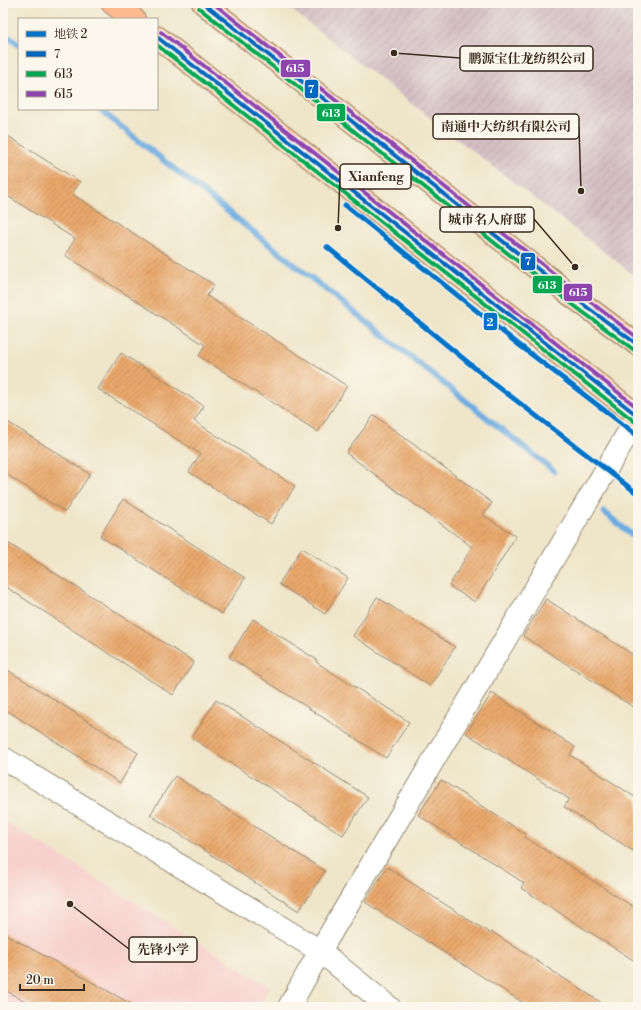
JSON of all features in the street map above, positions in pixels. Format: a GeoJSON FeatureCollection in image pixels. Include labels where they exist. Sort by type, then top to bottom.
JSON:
{"type":"FeatureCollection","features":[{"type":"Feature","properties":{"kind":"main road"},"geometry":{"type":"LineString","coordinates":[[112,3],[133,18]]}},
{"type":"Feature","properties":{"kind":"main road"},"geometry":{"type":"LineString","coordinates":[[203,3],[568,293],[638,344]]}},
{"type":"Feature","properties":{"kind":"main road"},"geometry":{"type":"LineString","coordinates":[[158,39],[638,416]]}},
{"type":"Feature","properties":{"kind":"street"},"geometry":{"type":"LineString","coordinates":[[289,1007],[320,951],[638,416]]}},
{"type":"Feature","properties":{"kind":"street"},"geometry":{"type":"LineString","coordinates":[[3,758],[320,951],[389,1007]]}},
{"type":"Feature","properties":{"kind":"shaded area"},"geometry":{"type":"Polygon","coordinates":[[[283,3],[638,3],[638,278],[412,104],[283,3]]]}},
{"type":"Feature","properties":{"kind":"shaded area"},"geometry":{"type":"Polygon","coordinates":[[[3,820],[269,987],[259,1007],[3,1007],[3,820]]]}},
{"type":"Feature","properties":{"kind":"building"},"geometry":{"type":"Polygon","coordinates":[[[3,133],[80,182],[72,194],[214,285],[207,296],[347,386],[318,432],[199,356],[205,345],[65,255],[75,239],[3,193],[3,133]]]}},
{"type":"Feature","properties":{"kind":"building"},"geometry":{"type":"Polygon","coordinates":[[[121,353],[204,406],[194,421],[295,486],[271,524],[189,472],[200,454],[98,389],[121,353]]]}},
{"type":"Feature","properties":{"kind":"building"},"geometry":{"type":"Polygon","coordinates":[[[374,415],[492,503],[483,515],[516,536],[475,602],[449,586],[472,547],[346,453],[374,415]]]}},
{"type":"Feature","properties":{"kind":"building"},"geometry":{"type":"Polygon","coordinates":[[[3,419],[90,474],[65,512],[3,472],[3,419]]]}},
{"type":"Feature","properties":{"kind":"building"},"geometry":{"type":"Polygon","coordinates":[[[123,499],[245,578],[222,614],[100,536],[123,499]]]}},
{"type":"Feature","properties":{"kind":"building"},"geometry":{"type":"Polygon","coordinates":[[[3,540],[194,662],[173,695],[3,585],[3,540]]]}},
{"type":"Feature","properties":{"kind":"building"},"geometry":{"type":"Polygon","coordinates":[[[302,548],[348,578],[325,614],[279,584],[302,548]]]}},
{"type":"Feature","properties":{"kind":"building"},"geometry":{"type":"Polygon","coordinates":[[[377,597],[455,647],[430,686],[353,636],[377,597]]]}},
{"type":"Feature","properties":{"kind":"building"},"geometry":{"type":"Polygon","coordinates":[[[546,599],[638,658],[638,710],[523,636],[546,599]]]}},
{"type":"Feature","properties":{"kind":"building"},"geometry":{"type":"Polygon","coordinates":[[[253,619],[409,722],[386,758],[229,657],[253,619]]]}},
{"type":"Feature","properties":{"kind":"building"},"geometry":{"type":"Polygon","coordinates":[[[3,667],[138,753],[120,783],[3,708],[3,667]]]}},
{"type":"Feature","properties":{"kind":"building"},"geometry":{"type":"Polygon","coordinates":[[[492,693],[575,747],[570,755],[638,799],[638,854],[564,807],[569,799],[466,733],[492,693]]]}},
{"type":"Feature","properties":{"kind":"building"},"geometry":{"type":"Polygon","coordinates":[[[216,700],[368,797],[343,835],[192,738],[216,700]]]}},
{"type":"Feature","properties":{"kind":"building"},"geometry":{"type":"Polygon","coordinates":[[[175,776],[325,871],[299,911],[150,815],[175,776]]]}},
{"type":"Feature","properties":{"kind":"building"},"geometry":{"type":"Polygon","coordinates":[[[441,780],[527,835],[525,837],[638,910],[638,963],[521,888],[524,883],[418,815],[441,780]]]}},
{"type":"Feature","properties":{"kind":"building"},"geometry":{"type":"Polygon","coordinates":[[[387,867],[491,934],[492,932],[608,1007],[530,1007],[365,902],[387,867]]]}},
{"type":"Feature","properties":{"kind":"building"},"geometry":{"type":"Polygon","coordinates":[[[3,933],[137,1007],[35,1007],[3,989],[3,933]]]}},
{"type":"Feature","properties":{"kind":"waterway"},"geometry":{"type":"LineString","coordinates":[[3,33],[18,44]]}},
{"type":"Feature","properties":{"kind":"waterway"},"geometry":{"type":"LineString","coordinates":[[100,110],[554,471]]}},
{"type":"Feature","properties":{"kind":"waterway"},"geometry":{"type":"LineString","coordinates":[[604,512],[638,540]]}},
{"type":"Feature","properties":{"kind":"metro line","name":"2"},"geometry":{"type":"LineString","coordinates":[[345,205],[518,344],[638,436]]}},
{"type":"Feature","properties":{"kind":"metro line","name":"2"},"geometry":{"type":"LineString","coordinates":[[327,247],[492,382],[638,494]]}},
{"type":"Feature","properties":{"kind":"transit line","name":"7"},"geometry":{"type":"LineString","coordinates":[[203,3],[568,293],[638,345]]}},
{"type":"Feature","properties":{"kind":"transit line","name":"615"},"geometry":{"type":"LineString","coordinates":[[213,3],[572,288],[638,338]]}},
{"type":"Feature","properties":{"kind":"transit line","name":"613"},"geometry":{"type":"LineString","coordinates":[[199,8],[564,298],[634,350]]}},
{"type":"Feature","properties":{"kind":"transit line","name":"615"},"geometry":{"type":"LineString","coordinates":[[161,32],[638,408]]}},
{"type":"Feature","properties":{"kind":"transit line","name":"7"},"geometry":{"type":"LineString","coordinates":[[158,38],[638,416]]}},
{"type":"Feature","properties":{"kind":"transit line","name":"613"},"geometry":{"type":"LineString","coordinates":[[158,46],[634,421]]}},
{"type":"Feature","properties":{"kind":"place","name":"鹏源宝仕龙纺织公司"},"geometry":{"type":"Point","coordinates":[394,53]}},
{"type":"Feature","properties":{"kind":"place","name":"南通中大纺织有限公司"},"geometry":{"type":"Point","coordinates":[581,191]}},
{"type":"Feature","properties":{"kind":"place","name":"Xianfeng"},"geometry":{"type":"Point","coordinates":[338,228]}},
{"type":"Feature","properties":{"kind":"place","name":"城市名人府邸"},"geometry":{"type":"Point","coordinates":[575,267]}},
{"type":"Feature","properties":{"kind":"place","name":"先锋小学"},"geometry":{"type":"Point","coordinates":[70,904]}}]}
